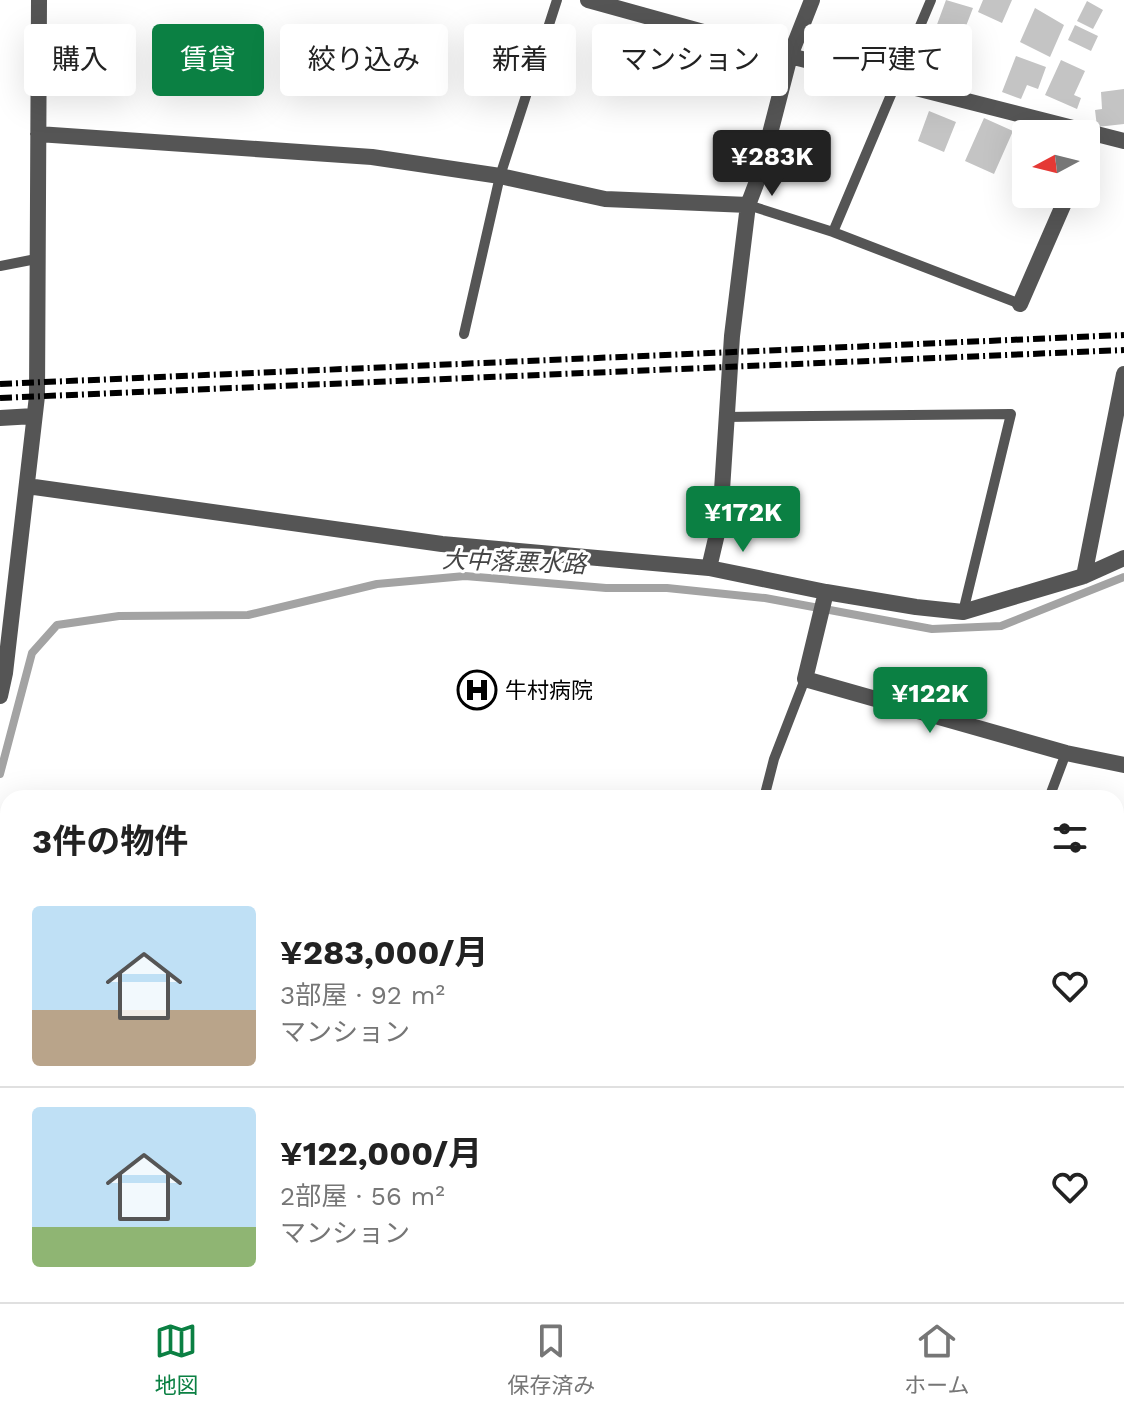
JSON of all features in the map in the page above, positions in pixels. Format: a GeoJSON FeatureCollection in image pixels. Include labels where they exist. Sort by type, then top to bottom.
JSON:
{"type":"FeatureCollection","features":[{"type":"Feature","properties":{"kind":"street"},"geometry":{"type":"LineString","coordinates":[[0,696],[37,396],[39,0]]}},
{"type":"Feature","properties":{"kind":"street"},"geometry":{"type":"LineString","coordinates":[[588,0],[804,59]]}},
{"type":"Feature","properties":{"kind":"street"},"geometry":{"type":"LineString","coordinates":[[709,568],[720,521],[732,336],[748,205],[759,176],[790,56],[812,0]]}},
{"type":"Feature","properties":{"kind":"street"},"geometry":{"type":"LineString","coordinates":[[949,96],[1041,120]]}},
{"type":"Feature","properties":{"kind":"street"},"geometry":{"type":"LineString","coordinates":[[38,134],[372,157],[500,176],[605,199],[748,205]]}},
{"type":"Feature","properties":{"kind":"street"},"geometry":{"type":"LineString","coordinates":[[1100,135],[1124,141]]}},
{"type":"Feature","properties":{"kind":"street"},"geometry":{"type":"LineString","coordinates":[[1020,304],[1062,208]]}},
{"type":"Feature","properties":{"kind":"street"},"geometry":{"type":"LineString","coordinates":[[1084,576],[1124,374]]}},
{"type":"Feature","properties":{"kind":"street"},"geometry":{"type":"LineString","coordinates":[[0,418],[34,416]]}},
{"type":"Feature","properties":{"kind":"street"},"geometry":{"type":"LineString","coordinates":[[27,486],[442,544],[709,568],[825,593],[963,612],[1084,576],[1124,558]]}},
{"type":"Feature","properties":{"kind":"street"},"geometry":{"type":"LineString","coordinates":[[825,593],[805,679],[1066,753],[1124,765]]}},
{"type":"Feature","properties":{"kind":"lane"},"geometry":{"type":"LineString","coordinates":[[464,334],[500,176],[557,0]]}},
{"type":"Feature","properties":{"kind":"lane"},"geometry":{"type":"LineString","coordinates":[[920,24],[931,0]]}},
{"type":"Feature","properties":{"kind":"lane"},"geometry":{"type":"LineString","coordinates":[[833,232],[889,96]]}},
{"type":"Feature","properties":{"kind":"lane"},"geometry":{"type":"LineString","coordinates":[[748,205],[833,232],[1020,304]]}},
{"type":"Feature","properties":{"kind":"lane"},"geometry":{"type":"LineString","coordinates":[[0,266],[36,259]]}},
{"type":"Feature","properties":{"kind":"lane"},"geometry":{"type":"LineString","coordinates":[[725,417],[1011,414],[963,612]]}},
{"type":"Feature","properties":{"kind":"lane"},"geometry":{"type":"LineString","coordinates":[[766,790],[774,759],[805,679]]}},
{"type":"Feature","properties":{"kind":"lane"},"geometry":{"type":"LineString","coordinates":[[1052,790],[1066,753]]}},
{"type":"Feature","properties":{"kind":"building"},"geometry":{"type":"Polygon","coordinates":[[[946,0],[973,8],[967,24],[937,24],[946,0]]]}},
{"type":"Feature","properties":{"kind":"building"},"geometry":{"type":"Polygon","coordinates":[[[983,0],[1012,0],[1002,23],[978,12],[983,0]]]}},
{"type":"Feature","properties":{"kind":"building"},"geometry":{"type":"Polygon","coordinates":[[[1087,1],[1103,10],[1093,29],[1077,21],[1087,1]]]}},
{"type":"Feature","properties":{"kind":"building"},"geometry":{"type":"Polygon","coordinates":[[[1035,8],[1064,25],[1050,57],[1020,42],[1035,8]]]}},
{"type":"Feature","properties":{"kind":"building"},"geometry":{"type":"Polygon","coordinates":[[[1075,25],[1098,36],[1091,51],[1068,40],[1075,25]]]}},
{"type":"Feature","properties":{"kind":"building"},"geometry":{"type":"Polygon","coordinates":[[[1016,56],[1046,67],[1038,89],[1027,85],[1021,99],[1002,92],[1016,56]]]}},
{"type":"Feature","properties":{"kind":"building"},"geometry":{"type":"Polygon","coordinates":[[[1061,60],[1085,71],[1074,95],[1081,98],[1077,109],[1045,95],[1061,60]]]}},
{"type":"Feature","properties":{"kind":"building"},"geometry":{"type":"Polygon","coordinates":[[[1124,89],[1124,124],[1100,127],[1095,110],[1102,109],[1101,92],[1124,89]]]}},
{"type":"Feature","properties":{"kind":"building"},"geometry":{"type":"Polygon","coordinates":[[[929,111],[956,122],[944,152],[918,141],[929,111]]]}},
{"type":"Feature","properties":{"kind":"building"},"geometry":{"type":"Polygon","coordinates":[[[984,118],[1012,131],[994,174],[965,161],[984,118]]]}},
{"type":"Feature","properties":{"kind":"waterway","name":"大中落悪水路"},"geometry":{"type":"LineString","coordinates":[[0,774],[32,653],[57,625],[119,616],[248,615],[377,584],[465,576],[606,588],[667,588],[765,598],[932,629],[1001,626],[1124,577]]}},
{"type":"Feature","properties":{"kind":"railway"},"geometry":{"type":"LineString","coordinates":[[0,384],[1124,335]]}},
{"type":"Feature","properties":{"kind":"railway"},"geometry":{"type":"LineString","coordinates":[[0,398],[1124,350]]}},
{"type":"Feature","properties":{"kind":"place","name":"牛村病院"},"geometry":{"type":"Point","coordinates":[477,690]}}]}
